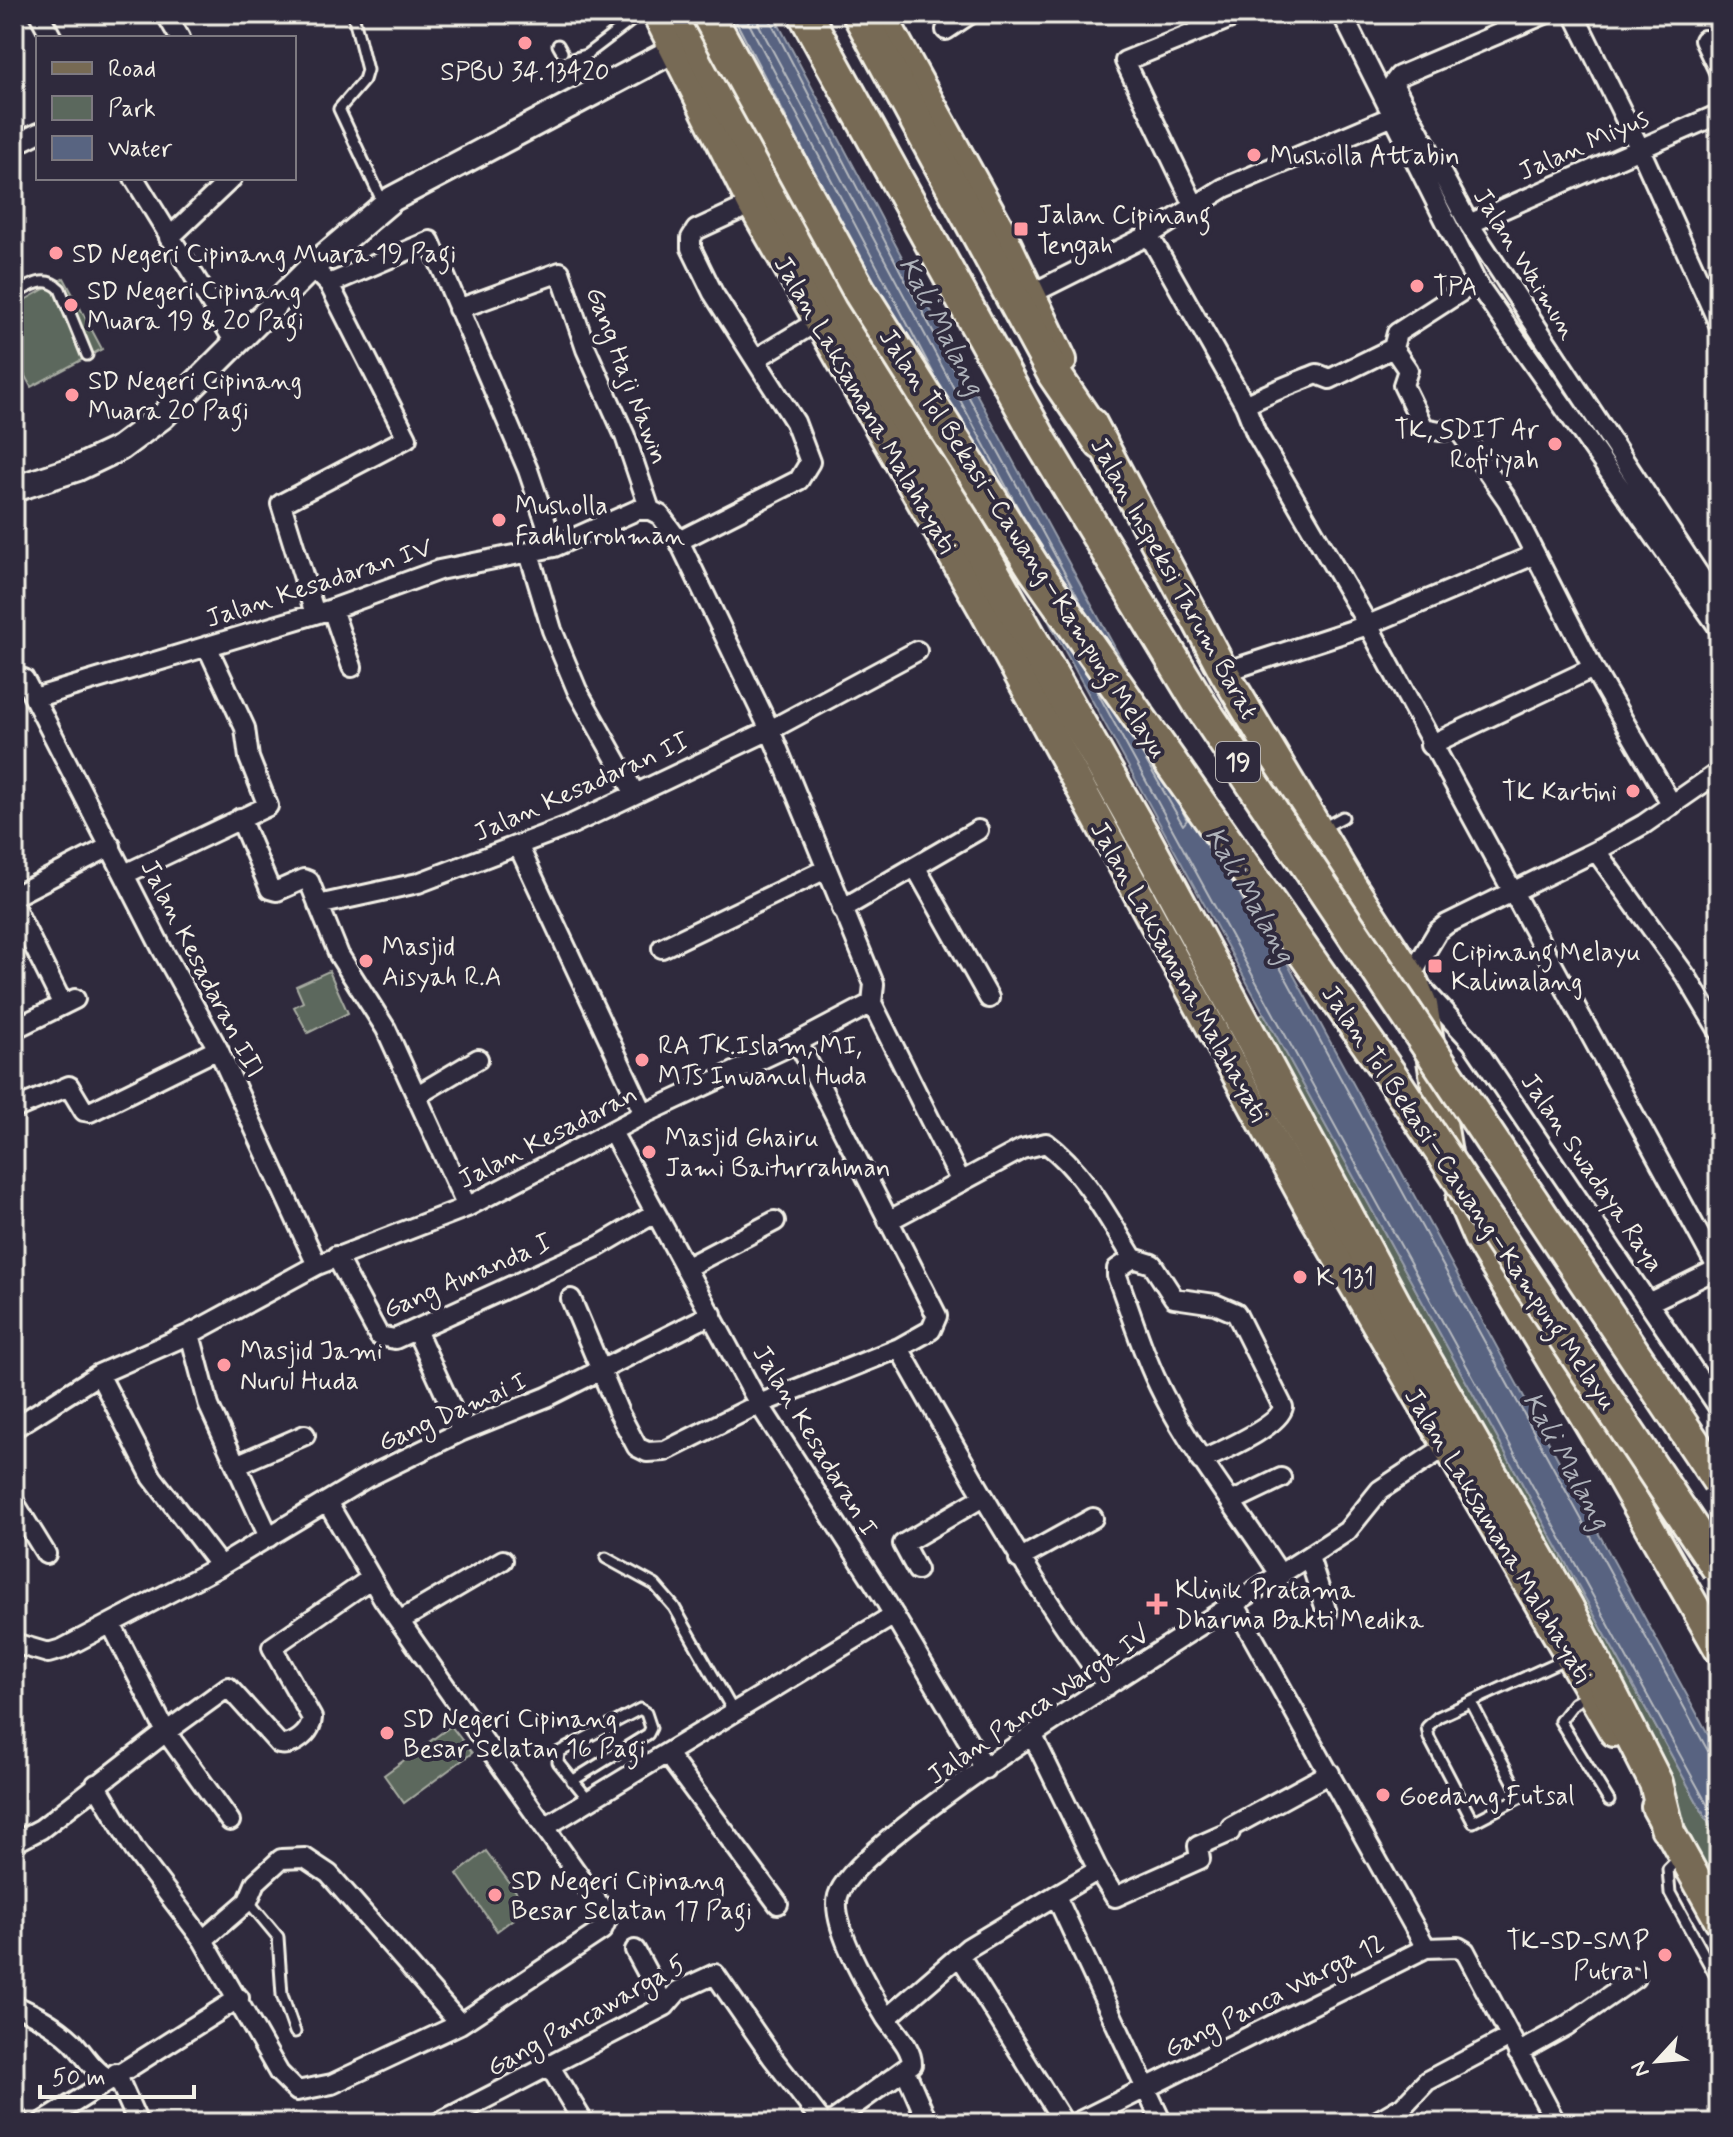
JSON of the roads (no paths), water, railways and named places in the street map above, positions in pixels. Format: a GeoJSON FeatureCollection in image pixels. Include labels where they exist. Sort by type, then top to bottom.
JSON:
{"type":"FeatureCollection","features":[{"type":"Feature","properties":{"kind":"highway"},"geometry":{"type":"LineString","coordinates":[[686,14],[727,104],[1145,840],[1413,1339],[1567,1608],[1656,1783],[1675,1841]]}},
{"type":"Feature","properties":{"kind":"highway","name":"Jalan Tol Bekasi–Cawang–Kampung Melayu"},"geometry":{"type":"LineString","coordinates":[[708,14],[860,292],[1034,568],[1401,1091],[1719,1569]]}},
{"type":"Feature","properties":{"kind":"highway","name":"Jalan Tol Bekasi–Cawang–Kampung Melayu"},"geometry":{"type":"LineString","coordinates":[[805,14],[1042,443],[1201,706],[1719,1481]]}},
{"type":"Feature","properties":{"kind":"highway"},"geometry":{"type":"LineString","coordinates":[[859,14],[1054,374],[1101,443]]}},
{"type":"Feature","properties":{"kind":"main road","name":"Jalan Laksamana Malahayati"},"geometry":{"type":"LineString","coordinates":[[657,14],[752,204],[982,607],[1168,952],[1445,1447],[1571,1656],[1719,1920]]}},
{"type":"Feature","properties":{"kind":"main road","name":"Jalan Inspeksi Tarum Barat"},"geometry":{"type":"LineString","coordinates":[[881,14],[999,228],[1101,443],[1224,672],[1318,831],[1411,976],[1423,1005],[1453,1179],[1478,1238],[1719,1649]]}},
{"type":"Feature","properties":{"kind":"street"},"geometry":{"type":"LineString","coordinates":[[39,14],[51,36]]}},
{"type":"Feature","properties":{"kind":"street"},"geometry":{"type":"LineString","coordinates":[[166,14],[179,36]]}},
{"type":"Feature","properties":{"kind":"street"},"geometry":{"type":"LineString","coordinates":[[946,30],[970,14]]}},
{"type":"Feature","properties":{"kind":"street"},"geometry":{"type":"LineString","coordinates":[[1194,205],[1124,63],[1128,58],[1241,14]]}},
{"type":"Feature","properties":{"kind":"street"},"geometry":{"type":"LineString","coordinates":[[1342,14],[1476,282],[1719,628]]}},
{"type":"Feature","properties":{"kind":"street","name":"Jalan Waimun"},"geometry":{"type":"LineString","coordinates":[[1545,14],[1393,81],[1469,224],[1719,605]]}},
{"type":"Feature","properties":{"kind":"street"},"geometry":{"type":"LineString","coordinates":[[1574,14],[1639,147],[1719,324]]}},
{"type":"Feature","properties":{"kind":"street"},"geometry":{"type":"LineString","coordinates":[[1704,40],[1719,71]]}},
{"type":"Feature","properties":{"kind":"street"},"geometry":{"type":"LineString","coordinates":[[16,485],[78,468],[120,448],[163,416],[236,344],[320,276],[384,205],[676,49]]}},
{"type":"Feature","properties":{"kind":"street","name":"Jalan Miyus"},"geometry":{"type":"LineString","coordinates":[[1469,224],[1719,114]]}},
{"type":"Feature","properties":{"kind":"street"},"geometry":{"type":"LineString","coordinates":[[1031,294],[1149,235],[1224,188],[1393,116]]}},
{"type":"Feature","properties":{"kind":"street"},"geometry":{"type":"LineString","coordinates":[[14,145],[36,134]]}},
{"type":"Feature","properties":{"kind":"street"},"geometry":{"type":"LineString","coordinates":[[135,180],[236,344]]}},
{"type":"Feature","properties":{"kind":"street"},"geometry":{"type":"LineString","coordinates":[[169,238],[230,180]]}},
{"type":"Feature","properties":{"kind":"street"},"geometry":{"type":"LineString","coordinates":[[679,541],[799,480],[810,462],[795,422],[713,293],[691,248],[691,238],[707,224],[731,216],[752,204]]}},
{"type":"Feature","properties":{"kind":"street"},"geometry":{"type":"LineString","coordinates":[[1149,235],[1245,405],[1256,433],[1368,625],[1430,745],[1719,1269],[1650,1302]]}},
{"type":"Feature","properties":{"kind":"street"},"geometry":{"type":"LineString","coordinates":[[320,276],[430,241],[528,470],[554,547]]}},
{"type":"Feature","properties":{"kind":"street","name":"Gang Haji Nawin"},"geometry":{"type":"LineString","coordinates":[[458,309],[560,272],[586,349],[625,436],[650,510]]}},
{"type":"Feature","properties":{"kind":"street"},"geometry":{"type":"LineString","coordinates":[[320,276],[407,438],[281,504],[323,612],[352,667]]}},
{"type":"Feature","properties":{"kind":"street"},"geometry":{"type":"LineString","coordinates":[[1245,405],[1279,386],[1291,386],[1317,374],[1330,379],[1393,348],[1397,333],[1476,282]]}},
{"type":"Feature","properties":{"kind":"street"},"geometry":{"type":"LineString","coordinates":[[757,358],[818,321]]}},
{"type":"Feature","properties":{"kind":"street"},"geometry":{"type":"LineString","coordinates":[[1393,348],[1408,370],[1403,385],[1424,428],[1440,431],[1458,429],[1508,501],[1593,668],[1672,805]]}},
{"type":"Feature","properties":{"kind":"street","name":"Jalan Kesadaran IV"},"geometry":{"type":"LineString","coordinates":[[34,698],[323,612],[439,570],[554,547],[637,510],[650,510]]}},
{"type":"Feature","properties":{"kind":"street"},"geometry":{"type":"LineString","coordinates":[[650,510],[660,515],[679,541],[770,730],[874,984],[872,1003],[961,1182]]}},
{"type":"Feature","properties":{"kind":"street"},"geometry":{"type":"LineString","coordinates":[[529,553],[552,630],[577,690],[634,792]]}},
{"type":"Feature","properties":{"kind":"street"},"geometry":{"type":"LineString","coordinates":[[1224,672],[1368,625],[1534,555]]}},
{"type":"Feature","properties":{"kind":"street"},"geometry":{"type":"LineString","coordinates":[[125,874],[268,806],[249,758],[245,728],[207,646]]}},
{"type":"Feature","properties":{"kind":"street","name":"Jalan Kesadaran II"},"geometry":{"type":"LineString","coordinates":[[318,905],[418,883],[568,826],[770,730],[917,651]]}},
{"type":"Feature","properties":{"kind":"street"},"geometry":{"type":"LineString","coordinates":[[1430,745],[1593,668]]}},
{"type":"Feature","properties":{"kind":"street"},"geometry":{"type":"LineString","coordinates":[[15,673],[24,679],[34,698]]}},
{"type":"Feature","properties":{"kind":"street","name":"Jalan Kesadaran III"},"geometry":{"type":"LineString","coordinates":[[34,698],[218,1049],[317,1265]]}},
{"type":"Feature","properties":{"kind":"street"},"geometry":{"type":"LineString","coordinates":[[1411,976],[1438,931],[1511,890],[1596,851],[1719,772]]}},
{"type":"Feature","properties":{"kind":"street"},"geometry":{"type":"LineString","coordinates":[[240,818],[270,889],[277,891],[307,879],[339,955],[386,1029],[467,1207]]}},
{"type":"Feature","properties":{"kind":"street"},"geometry":{"type":"LineString","coordinates":[[842,909],[978,830]]}},
{"type":"Feature","properties":{"kind":"street"},"geometry":{"type":"LineString","coordinates":[[518,845],[644,1114]]}},
{"type":"Feature","properties":{"kind":"street"},"geometry":{"type":"LineString","coordinates":[[14,896],[111,846]]}},
{"type":"Feature","properties":{"kind":"street"},"geometry":{"type":"LineString","coordinates":[[1596,851],[1688,979],[1719,1031]]}},
{"type":"Feature","properties":{"kind":"street"},"geometry":{"type":"LineString","coordinates":[[916,868],[989,998]]}},
{"type":"Feature","properties":{"kind":"street"},"geometry":{"type":"LineString","coordinates":[[662,948],[826,869]]}},
{"type":"Feature","properties":{"kind":"street"},"geometry":{"type":"LineString","coordinates":[[14,906],[69,1002],[14,1029]]}},
{"type":"Feature","properties":{"kind":"street","name":"Jalan Swadaya Raya"},"geometry":{"type":"LineString","coordinates":[[1411,976],[1472,1042],[1719,1408]]}},
{"type":"Feature","properties":{"kind":"street","name":"Jalan Kesadaran"},"geometry":{"type":"LineString","coordinates":[[14,1428],[99,1374],[190,1334],[317,1265],[467,1207],[644,1114],[798,1042],[872,1003]]}},
{"type":"Feature","properties":{"kind":"street"},"geometry":{"type":"LineString","coordinates":[[571,1299],[637,1447],[647,1452],[665,1451],[759,1404],[899,1348],[931,1330],[937,1316],[798,1042]]}},
{"type":"Feature","properties":{"kind":"street"},"geometry":{"type":"LineString","coordinates":[[17,1109],[69,1086],[84,1111],[90,1112],[218,1049]]}},
{"type":"Feature","properties":{"kind":"street"},"geometry":{"type":"LineString","coordinates":[[416,1096],[478,1059]]}},
{"type":"Feature","properties":{"kind":"street","name":"Jalan Kesadaran I"},"geometry":{"type":"LineString","coordinates":[[612,1132],[759,1404],[894,1615],[985,1769]]}},
{"type":"Feature","properties":{"kind":"street"},"geometry":{"type":"LineString","coordinates":[[888,1221],[1022,1149],[1046,1143],[1081,1177],[1133,1258],[1152,1264],[1174,1298],[1215,1304],[1236,1313],[1283,1407],[1279,1417],[1269,1425],[1201,1461]]}},
{"type":"Feature","properties":{"kind":"street","name":"Gang Amanda I"},"geometry":{"type":"LineString","coordinates":[[336,1256],[383,1339],[395,1339],[599,1246],[655,1213]]}},
{"type":"Feature","properties":{"kind":"street"},"geometry":{"type":"LineString","coordinates":[[685,1268],[775,1221]]}},
{"type":"Feature","properties":{"kind":"street"},"geometry":{"type":"LineString","coordinates":[[1133,1258],[1117,1269],[1117,1276],[1164,1395],[1201,1461],[1233,1501],[1281,1576]]}},
{"type":"Feature","properties":{"kind":"street","name":"Gang Damai I"},"geometry":{"type":"LineString","coordinates":[[14,1643],[55,1652],[220,1566],[366,1478],[462,1431],[547,1397],[712,1314]]}},
{"type":"Feature","properties":{"kind":"street"},"geometry":{"type":"LineString","coordinates":[[416,1330],[462,1431]]}},
{"type":"Feature","properties":{"kind":"street"},"geometry":{"type":"LineString","coordinates":[[190,1334],[209,1406],[269,1537]]}},
{"type":"Feature","properties":{"kind":"street"},"geometry":{"type":"LineString","coordinates":[[899,1348],[1019,1559],[1053,1613],[1107,1686]]}},
{"type":"Feature","properties":{"kind":"street"},"geometry":{"type":"LineString","coordinates":[[99,1374],[152,1477],[220,1566]]}},
{"type":"Feature","properties":{"kind":"street"},"geometry":{"type":"LineString","coordinates":[[236,1465],[305,1435]]}},
{"type":"Feature","properties":{"kind":"street","name":"Jalan Panca Warga IV"},"geometry":{"type":"LineString","coordinates":[[887,2018],[846,1940],[837,1911],[838,1894],[854,1872],[897,1834],[985,1769],[1107,1686],[1309,1557],[1356,1523],[1380,1490],[1445,1447]]}},
{"type":"Feature","properties":{"kind":"street"},"geometry":{"type":"LineString","coordinates":[[1233,1501],[1281,1478]]}},
{"type":"Feature","properties":{"kind":"street"},"geometry":{"type":"LineString","coordinates":[[917,1570],[903,1544],[983,1497]]}},
{"type":"Feature","properties":{"kind":"street"},"geometry":{"type":"LineString","coordinates":[[14,1502],[46,1554]]}},
{"type":"Feature","properties":{"kind":"street"},"geometry":{"type":"LineString","coordinates":[[96,1784],[134,1849],[203,1940],[239,1998],[279,2073],[297,2091],[332,2084],[460,2024],[608,1922],[608,1917],[370,1579],[327,1502]]}},
{"type":"Feature","properties":{"kind":"street"},"geometry":{"type":"LineString","coordinates":[[1019,1559],[1093,1518]]}},
{"type":"Feature","properties":{"kind":"street"},"geometry":{"type":"LineString","coordinates":[[1309,1557],[1327,1613]]}},
{"type":"Feature","properties":{"kind":"street"},"geometry":{"type":"LineString","coordinates":[[401,1620],[503,1560]]}},
{"type":"Feature","properties":{"kind":"street"},"geometry":{"type":"LineString","coordinates":[[14,1843],[41,1829],[96,1784],[228,1687],[279,1744],[297,1740],[307,1732],[312,1718],[272,1647],[370,1579]]}},
{"type":"Feature","properties":{"kind":"street"},"geometry":{"type":"LineString","coordinates":[[1234,1603],[1426,1948],[1458,1947],[1465,1951],[1556,2123]]}},
{"type":"Feature","properties":{"kind":"street"},"geometry":{"type":"LineString","coordinates":[[545,1827],[894,1615]]}},
{"type":"Feature","properties":{"kind":"street"},"geometry":{"type":"LineString","coordinates":[[111,1624],[166,1732],[230,1821]]}},
{"type":"Feature","properties":{"kind":"street"},"geometry":{"type":"LineString","coordinates":[[1033,1736],[1098,1870],[1115,1897],[1200,1859],[1198,1846],[1230,1832],[1231,1827],[1330,1773]]}},
{"type":"Feature","properties":{"kind":"street"},"geometry":{"type":"LineString","coordinates":[[667,1754],[778,1904]]}},
{"type":"Feature","properties":{"kind":"street"},"geometry":{"type":"LineString","coordinates":[[203,1940],[248,1901],[256,1882],[281,1859],[305,1858],[315,1862],[460,2024]]}},
{"type":"Feature","properties":{"kind":"street"},"geometry":{"type":"LineString","coordinates":[[830,2123],[906,2072],[912,2064],[912,2056],[887,2018],[961,1958],[968,1948],[1098,1870]]}},
{"type":"Feature","properties":{"kind":"street"},"geometry":{"type":"LineString","coordinates":[[1056,1896],[1162,2123]]}},
{"type":"Feature","properties":{"kind":"street","name":"Gang Panca Warga 12"},"geometry":{"type":"LineString","coordinates":[[1076,2123],[1426,1948]]}},
{"type":"Feature","properties":{"kind":"street"},"geometry":{"type":"LineString","coordinates":[[635,1950],[665,2006]]}},
{"type":"Feature","properties":{"kind":"street"},"geometry":{"type":"LineString","coordinates":[[961,1958],[1064,2123]]}},
{"type":"Feature","properties":{"kind":"street","name":"Gang Pancawarga 5"},"geometry":{"type":"LineString","coordinates":[[438,2123],[665,2006],[678,1991],[715,1974],[772,2057],[823,2123]]}},
{"type":"Feature","properties":{"kind":"street"},"geometry":{"type":"LineString","coordinates":[[1374,2123],[1403,2106],[1427,2081],[1566,2026],[1635,1978]]}},
{"type":"Feature","properties":{"kind":"street"},"geometry":{"type":"LineString","coordinates":[[42,2123],[111,2076],[239,1998]]}},
{"type":"Feature","properties":{"kind":"street"},"geometry":{"type":"LineString","coordinates":[[14,2005],[53,2025],[75,2045],[85,2062],[111,2076],[138,2123]]}},
{"type":"Feature","properties":{"kind":"street"},"geometry":{"type":"LineString","coordinates":[[549,2065],[584,2123]]}},
{"type":"Feature","properties":{"kind":"street"},"geometry":{"type":"LineString","coordinates":[[906,2072],[928,2123]]}},
{"type":"Feature","properties":{"kind":"street"},"geometry":{"type":"LineString","coordinates":[[14,2114],[21,2123]]}},
{"type":"Feature","properties":{"kind":"lane"},"geometry":{"type":"LineString","coordinates":[[353,14],[367,70],[364,80],[339,109],[384,205]]}},
{"type":"Feature","properties":{"kind":"lane"},"geometry":{"type":"LineString","coordinates":[[563,52],[586,55],[640,14]]}},
{"type":"Feature","properties":{"kind":"lane"},"geometry":{"type":"LineString","coordinates":[[14,294],[39,282],[53,283],[60,289],[87,355]]}},
{"type":"Feature","properties":{"kind":"lane"},"geometry":{"type":"LineString","coordinates":[[1318,831],[1343,817]]}},
{"type":"Feature","properties":{"kind":"lane"},"geometry":{"type":"LineString","coordinates":[[606,1558],[634,1570],[664,1596],[733,1711]]}},
{"type":"Feature","properties":{"kind":"lane"},"geometry":{"type":"LineString","coordinates":[[1471,1702],[1521,1797],[1473,1822],[1427,1732],[1429,1723],[1438,1717],[1571,1656]]}},
{"type":"Feature","properties":{"kind":"lane"},"geometry":{"type":"LineString","coordinates":[[1592,1693],[1574,1703],[1560,1721],[1609,1801]]}},
{"type":"Feature","properties":{"kind":"lane"},"geometry":{"type":"LineString","coordinates":[[572,1781],[648,1734],[651,1728],[646,1713],[640,1709],[559,1752],[558,1762],[572,1781],[589,1800]]}},
{"type":"Feature","properties":{"kind":"lane"},"geometry":{"type":"LineString","coordinates":[[1675,1841],[1668,1869],[1670,1893],[1719,1982]]}},
{"type":"Feature","properties":{"kind":"lane"},"geometry":{"type":"LineString","coordinates":[[248,1901],[278,1937],[282,1995],[295,2032]]}},
{"type":"Feature","properties":{"kind":"water"},"geometry":{"type":"Polygon","coordinates":[[[723,14],[773,14],[911,274],[1719,1754],[1719,1842],[870,296],[723,14]]]}},
{"type":"Feature","properties":{"kind":"place","name":"SPBU 34.13420"},"geometry":{"type":"Point","coordinates":[525,43]}},
{"type":"Feature","properties":{"kind":"place","name":"Musholla Attabin"},"geometry":{"type":"Point","coordinates":[1254,155]}},
{"type":"Feature","properties":{"kind":"place","name":"Jalan Cipinang Tengah"},"geometry":{"type":"Point","coordinates":[1021,229]}},
{"type":"Feature","properties":{"kind":"place","name":"SD Negeri Cipinang Muara 19 Pagi"},"geometry":{"type":"Point","coordinates":[56,253]}},
{"type":"Feature","properties":{"kind":"place","name":"TPA"},"geometry":{"type":"Point","coordinates":[1417,286]}},
{"type":"Feature","properties":{"kind":"place","name":"SD Negeri Cipinang Muara 19 & 20 Pagi"},"geometry":{"type":"Point","coordinates":[71,305]}},
{"type":"Feature","properties":{"kind":"place","name":"SD Negeri Cipinang Muara 20 Pagi"},"geometry":{"type":"Point","coordinates":[72,395]}},
{"type":"Feature","properties":{"kind":"place","name":"TK, SDIT Ar Rofi'iyah"},"geometry":{"type":"Point","coordinates":[1555,444]}},
{"type":"Feature","properties":{"kind":"place","name":"Musholla Fadhlurrohman"},"geometry":{"type":"Point","coordinates":[499,520]}},
{"type":"Feature","properties":{"kind":"place","name":"TK Kartini"},"geometry":{"type":"Point","coordinates":[1633,791]}},
{"type":"Feature","properties":{"kind":"place","name":"Masjid Aisyah R.A"},"geometry":{"type":"Point","coordinates":[366,961]}},
{"type":"Feature","properties":{"kind":"place","name":"Cipinang Melayu Kalimalang"},"geometry":{"type":"Point","coordinates":[1435,966]}},
{"type":"Feature","properties":{"kind":"place","name":"RA TK.Islam, MI, MTs Inwanul Huda"},"geometry":{"type":"Point","coordinates":[642,1060]}},
{"type":"Feature","properties":{"kind":"place","name":"Masjid Ghairu Jami Baiturrahman"},"geometry":{"type":"Point","coordinates":[649,1152]}},
{"type":"Feature","properties":{"kind":"place","name":"K 131"},"geometry":{"type":"Point","coordinates":[1300,1277]}},
{"type":"Feature","properties":{"kind":"place","name":"Masjid Jami Nurul Huda"},"geometry":{"type":"Point","coordinates":[224,1365]}},
{"type":"Feature","properties":{"kind":"place","name":"Klinik Pratama Dharma Bakti Medika"},"geometry":{"type":"Point","coordinates":[1157,1604]}},
{"type":"Feature","properties":{"kind":"place","name":"SD Negeri Cipinang Besar Selatan 16 Pagi"},"geometry":{"type":"Point","coordinates":[387,1733]}},
{"type":"Feature","properties":{"kind":"place","name":"Goedang Futsal"},"geometry":{"type":"Point","coordinates":[1383,1795]}},
{"type":"Feature","properties":{"kind":"place","name":"SD Negeri Cipinang Besar Selatan 17 Pagi"},"geometry":{"type":"Point","coordinates":[495,1895]}},
{"type":"Feature","properties":{"kind":"place","name":"TK-SD-SMP Putra I"},"geometry":{"type":"Point","coordinates":[1665,1955]}},
{"type":"Feature","properties":{"kind":"water label","name":"Kali Malang"},"geometry":{"type":"Point","coordinates":[943,325]}},
{"type":"Feature","properties":{"kind":"water label","name":"Kali Malang"},"geometry":{"type":"Point","coordinates":[1251,894]}},
{"type":"Feature","properties":{"kind":"water label","name":"Kali Malang"},"geometry":{"type":"Point","coordinates":[1568,1460]}}]}
